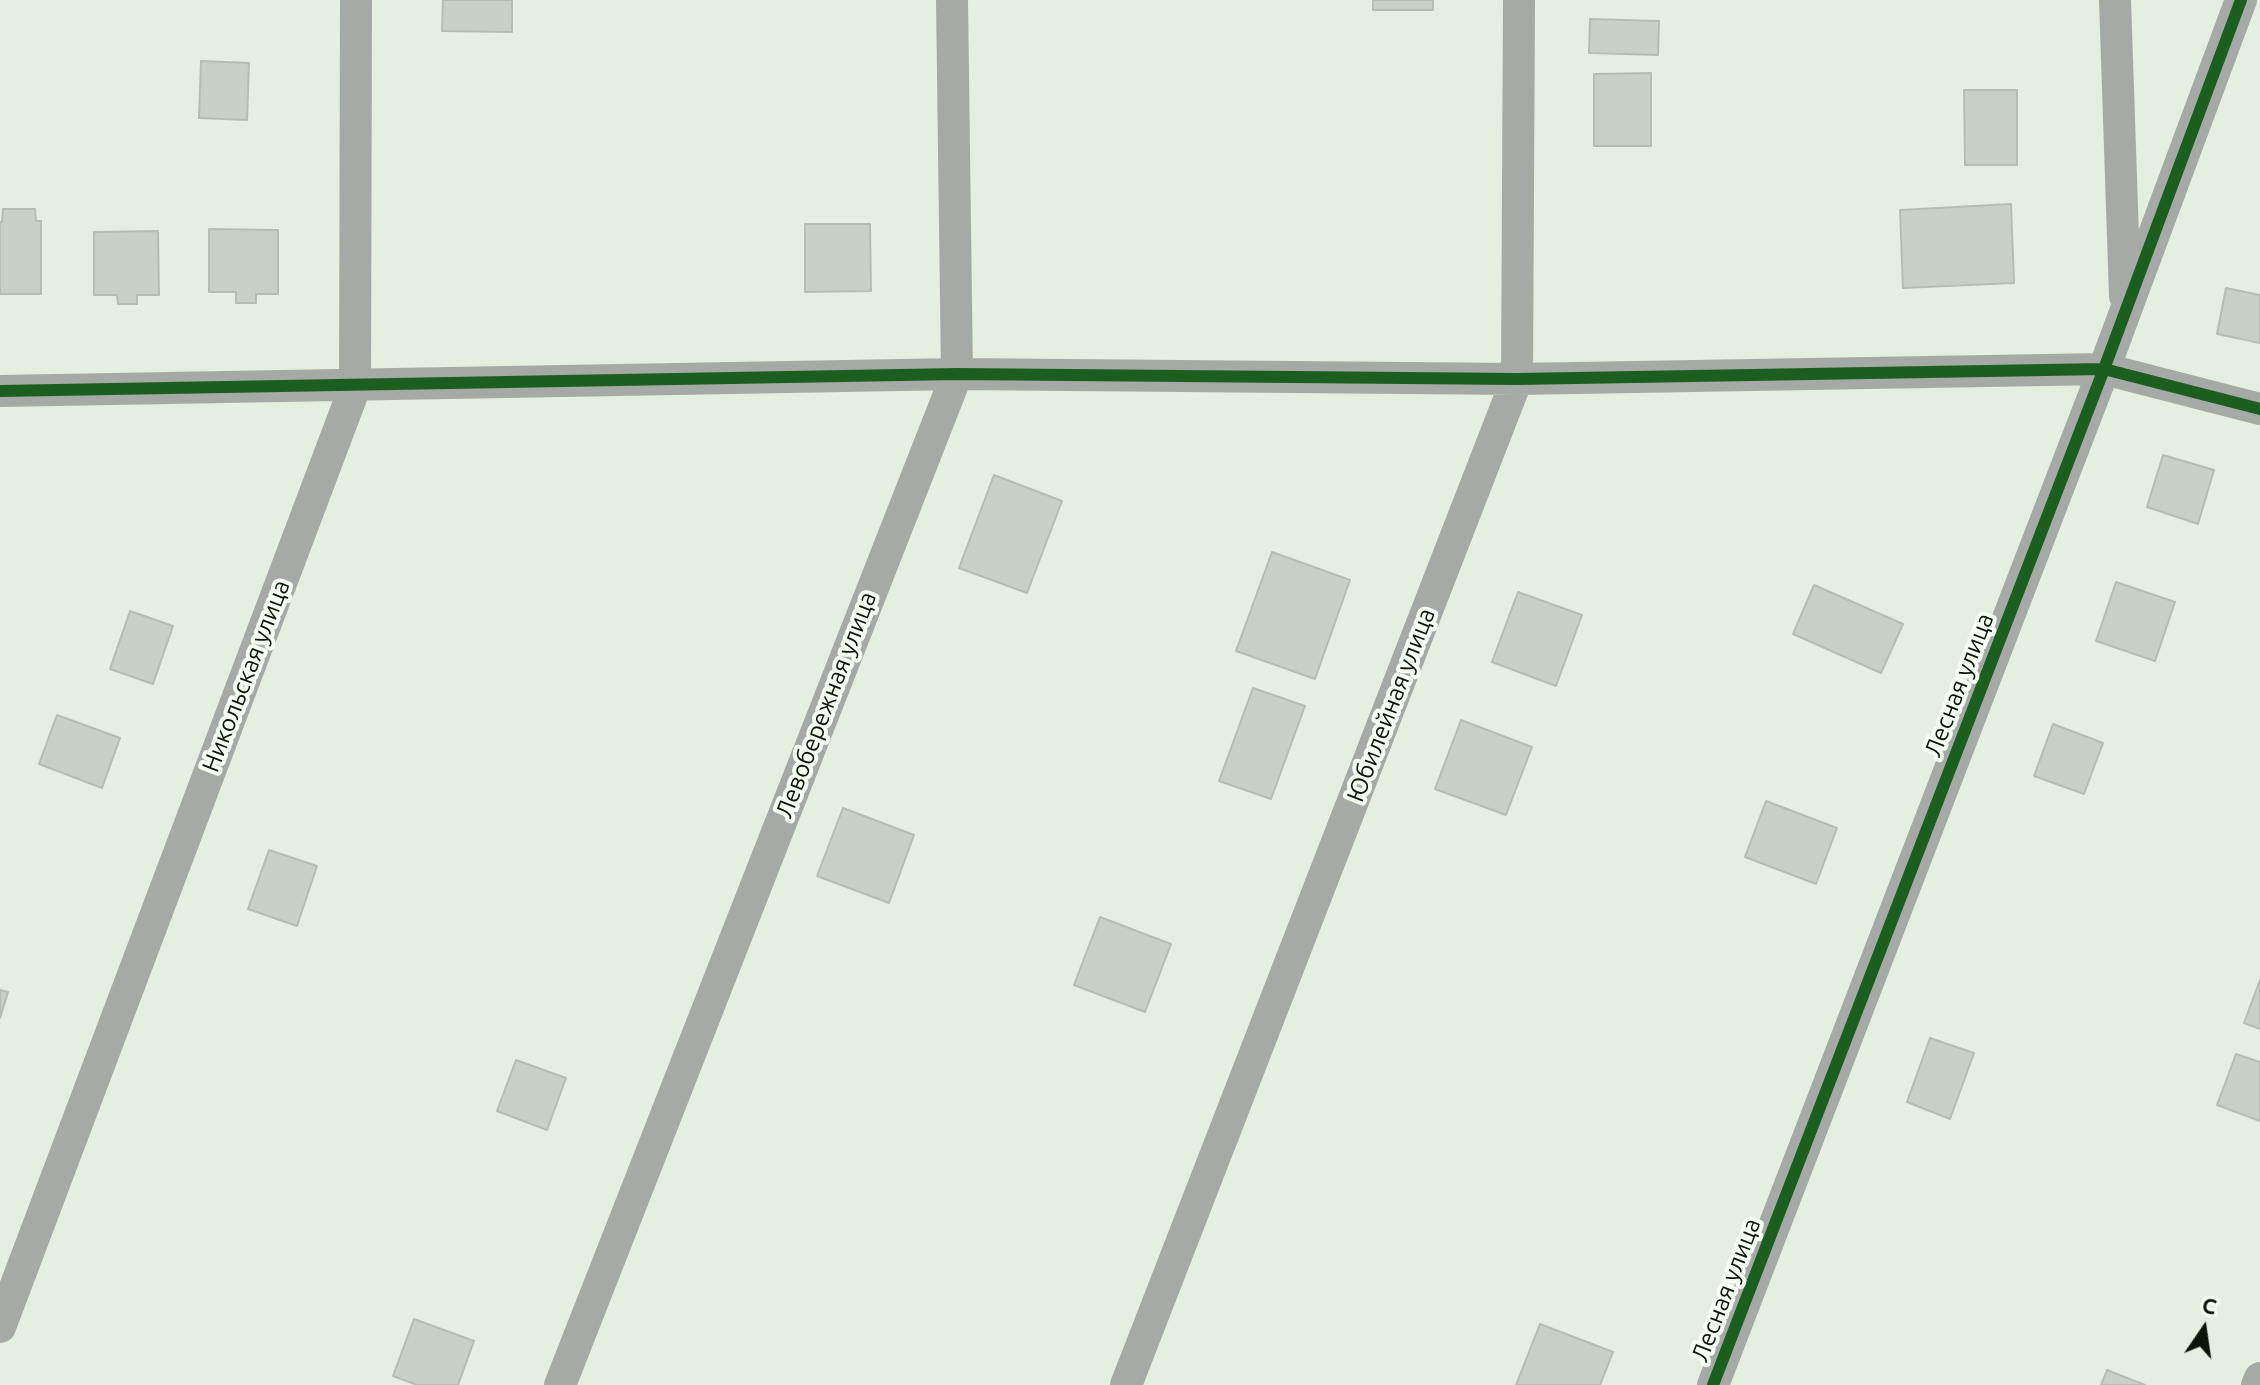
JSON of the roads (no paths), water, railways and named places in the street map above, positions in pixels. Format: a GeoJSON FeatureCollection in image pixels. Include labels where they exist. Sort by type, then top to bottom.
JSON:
{"type":"FeatureCollection","features":[{"type":"Feature","properties":{"kind":"street","name":"Никольская улица"},"geometry":{"type":"LineString","coordinates":[[0,1327],[355,387],[356,0]]}},
{"type":"Feature","properties":{"kind":"street","name":"Левобережная улица"},"geometry":{"type":"LineString","coordinates":[[560,1385],[957,374],[952,0]]}},
{"type":"Feature","properties":{"kind":"street","name":"Юбилейная улица"},"geometry":{"type":"LineString","coordinates":[[1126,1385],[1517,379],[1519,0]]}},
{"type":"Feature","properties":{"kind":"street"},"geometry":{"type":"LineString","coordinates":[[2115,0],[2126,311]]}},
{"type":"Feature","properties":{"kind":"street","name":"Лесная улица"},"geometry":{"type":"LineString","coordinates":[[1713,1385],[2104,369],[2241,0]]}},
{"type":"Feature","properties":{"kind":"street"},"geometry":{"type":"LineString","coordinates":[[0,391],[957,374],[1517,379],[2104,369],[2260,409]]}},
{"type":"Feature","properties":{"kind":"street"},"geometry":{"type":"LineString","coordinates":[[2257,1385],[2260,1378]]}}]}
